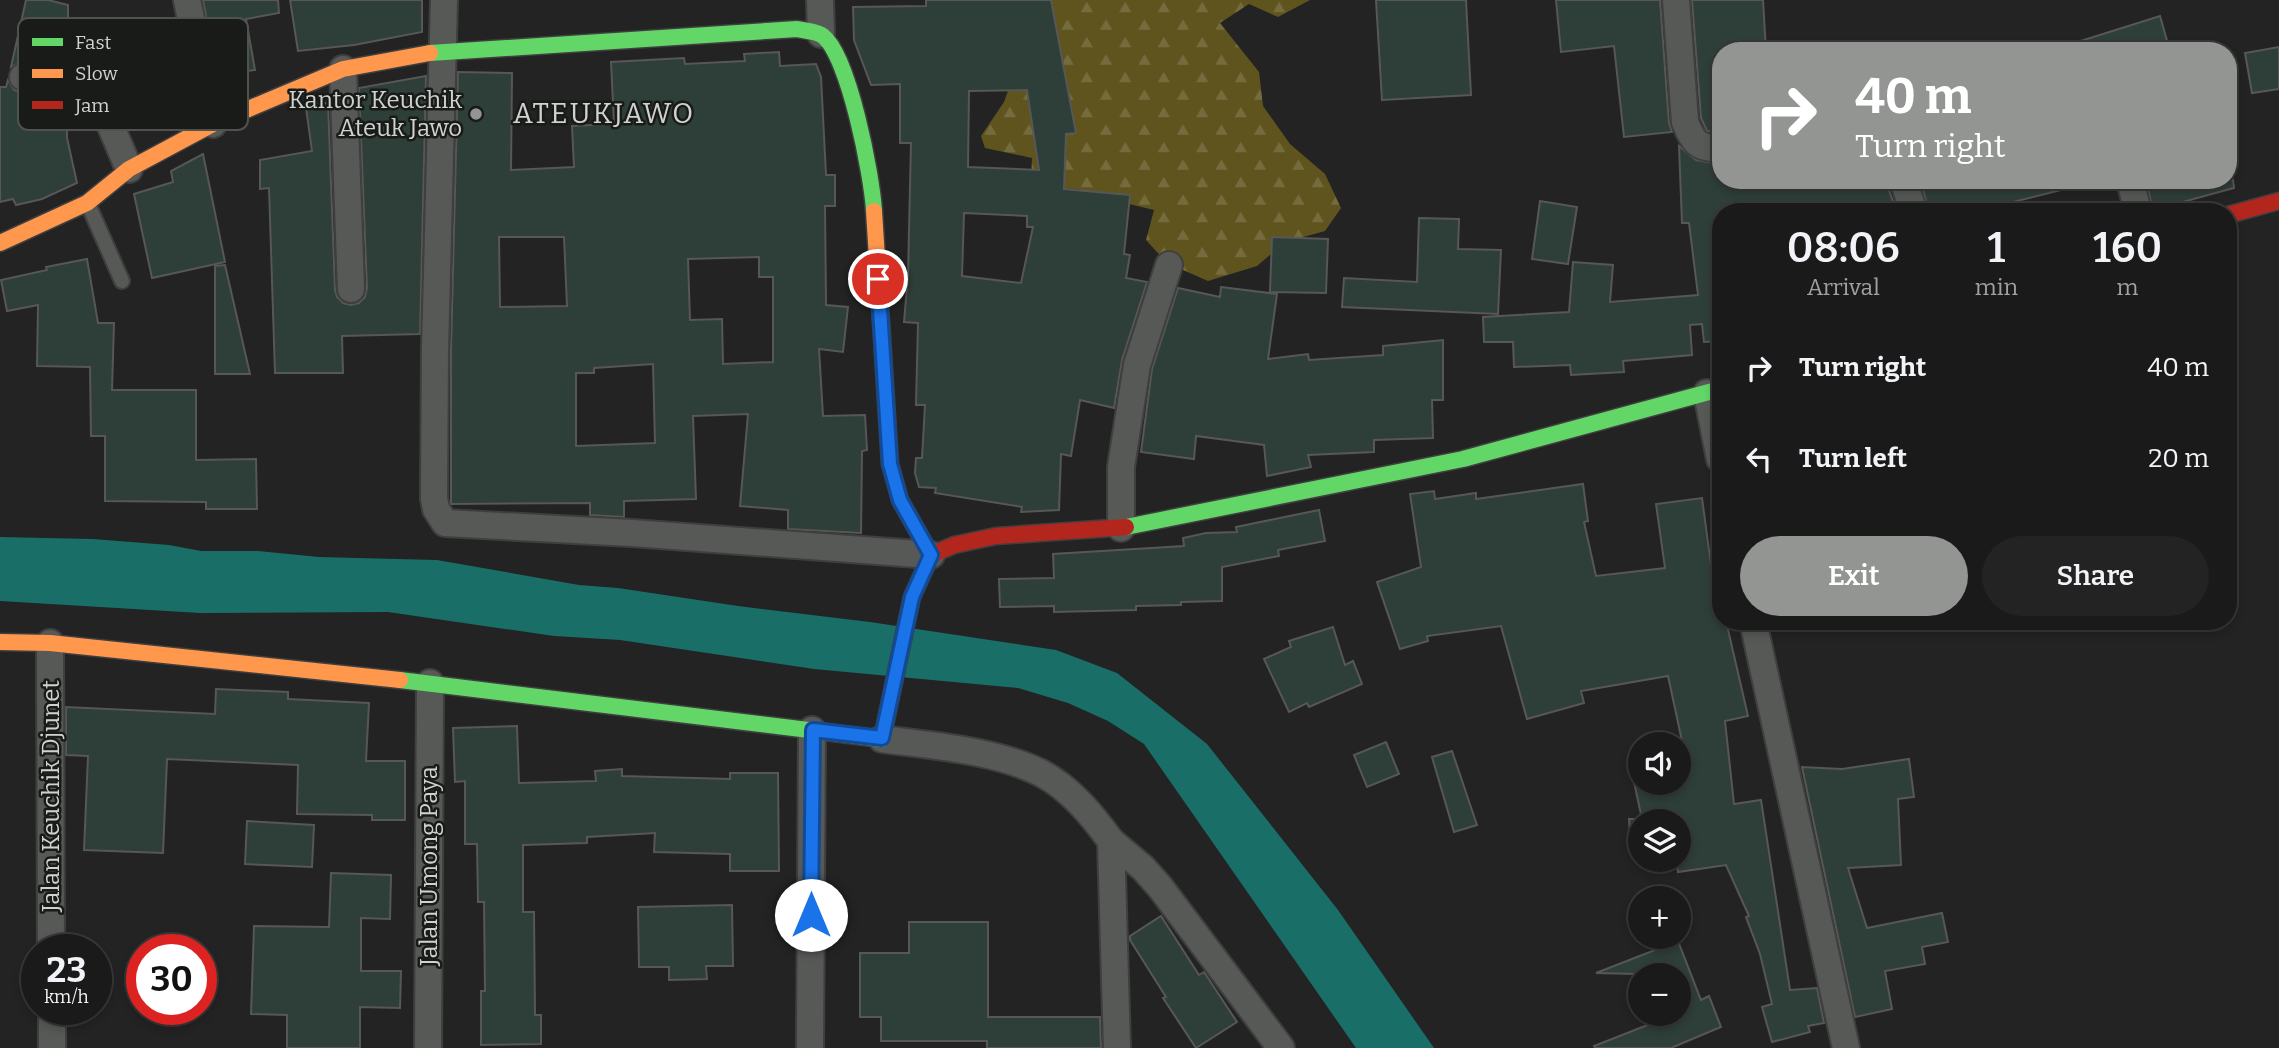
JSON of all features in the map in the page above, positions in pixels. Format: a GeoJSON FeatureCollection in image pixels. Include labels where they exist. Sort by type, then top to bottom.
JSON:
{"type":"FeatureCollection","features":[{"type":"Feature","properties":{"kind":"street"},"geometry":{"type":"LineString","coordinates":[[187,0],[191,18]]}},
{"type":"Feature","properties":{"kind":"street"},"geometry":{"type":"LineString","coordinates":[[444,0],[434,498],[436,509],[445,523],[632,533],[931,555],[954,545],[996,536],[1121,528],[1463,459],[1712,392]]}},
{"type":"Feature","properties":{"kind":"street"},"geometry":{"type":"LineString","coordinates":[[820,0],[821,34]]}},
{"type":"Feature","properties":{"kind":"street"},"geometry":{"type":"LineString","coordinates":[[1676,0],[1685,122],[1690,135],[1698,144],[1712,149]]}},
{"type":"Feature","properties":{"kind":"street"},"geometry":{"type":"LineString","coordinates":[[248,109],[343,69],[442,51],[797,29],[821,34],[833,47],[851,94],[873,199],[890,464],[900,500],[931,555]]}},
{"type":"Feature","properties":{"kind":"street"},"geometry":{"type":"LineString","coordinates":[[343,69],[351,289]]}},
{"type":"Feature","properties":{"kind":"street"},"geometry":{"type":"LineString","coordinates":[[112,130],[128,169]]}},
{"type":"Feature","properties":{"kind":"street"},"geometry":{"type":"LineString","coordinates":[[0,243],[87,203],[128,169],[202,130]]}},
{"type":"Feature","properties":{"kind":"street"},"geometry":{"type":"LineString","coordinates":[[2237,213],[2279,201]]}},
{"type":"Feature","properties":{"kind":"street"},"geometry":{"type":"LineString","coordinates":[[1121,528],[1121,467],[1137,365],[1169,265]]}},
{"type":"Feature","properties":{"kind":"street"},"geometry":{"type":"LineString","coordinates":[[882,738],[912,597],[931,555]]}},
{"type":"Feature","properties":{"kind":"street"},"geometry":{"type":"LineString","coordinates":[[1755,630],[1846,1048]]}},
{"type":"Feature","properties":{"kind":"street"},"geometry":{"type":"LineString","coordinates":[[0,642],[50,643],[430,683],[882,738],[989,755],[1041,773],[1066,790],[1111,841],[1143,868],[1160,887],[1281,1048]]}},
{"type":"Feature","properties":{"kind":"street","name":"Jalan Keuchik Djunet"},"geometry":{"type":"LineString","coordinates":[[50,643],[51,934]]}},
{"type":"Feature","properties":{"kind":"street","name":"Jalan Umong Paya"},"geometry":{"type":"LineString","coordinates":[[428,1048],[430,683]]}},
{"type":"Feature","properties":{"kind":"street"},"geometry":{"type":"LineString","coordinates":[[810,1048],[813,730]]}},
{"type":"Feature","properties":{"kind":"street"},"geometry":{"type":"LineString","coordinates":[[1111,841],[1117,1048]]}},
{"type":"Feature","properties":{"kind":"street"},"geometry":{"type":"LineString","coordinates":[[52,1025],[52,1048]]}},
{"type":"Feature","properties":{"kind":"lane"},"geometry":{"type":"LineString","coordinates":[[87,203],[122,281]]}},
{"type":"Feature","properties":{"kind":"green space"},"geometry":{"type":"Polygon","coordinates":[[[973,0],[1310,0],[1278,17],[1249,4],[1220,23],[1259,72],[1263,106],[1290,144],[1325,174],[1341,208],[1325,231],[1285,242],[1257,266],[1208,281],[1167,263],[1146,240],[1154,210],[1129,204],[1092,212],[1079,189],[1041,188],[1031,180],[1032,158],[985,148],[981,136],[1004,102],[1017,66],[973,0]]]}},
{"type":"Feature","properties":{"kind":"water"},"geometry":{"type":"Polygon","coordinates":[[[0,537],[93,539],[169,545],[201,551],[258,551],[319,557],[437,560],[579,585],[870,622],[1056,650],[1117,673],[1207,744],[1338,910],[1434,1048],[1356,1048],[1144,744],[1108,721],[1068,703],[1018,688],[814,669],[620,640],[554,636],[388,612],[200,613],[0,601],[0,537]]]}},
{"type":"Feature","properties":{"kind":"building"},"geometry":{"type":"Polygon","coordinates":[[[26,0],[48,0],[68,5],[68,18],[22,18],[26,0]]]}},
{"type":"Feature","properties":{"kind":"building"},"geometry":{"type":"Polygon","coordinates":[[[203,0],[278,0],[279,13],[248,19],[206,18],[203,0]]]}},
{"type":"Feature","properties":{"kind":"building"},"geometry":{"type":"Polygon","coordinates":[[[290,0],[422,0],[422,32],[354,45],[298,51],[290,0]]]}},
{"type":"Feature","properties":{"kind":"building"},"geometry":{"type":"Polygon","coordinates":[[[926,0],[1051,0],[1076,133],[1066,134],[1064,189],[1130,195],[1124,254],[1130,255],[1126,278],[1147,282],[1122,360],[1114,408],[1080,400],[1071,456],[1061,454],[1059,510],[1021,512],[1022,507],[935,493],[936,488],[919,487],[915,473],[916,458],[922,458],[925,405],[916,405],[918,323],[904,322],[908,276],[911,143],[900,143],[900,84],[871,85],[854,40],[853,7],[926,6],[926,0]],[[1027,90],[969,91],[968,167],[1039,170],[1027,90]],[[964,213],[962,276],[1021,283],[1033,227],[1027,227],[1027,216],[964,213]]]}},
{"type":"Feature","properties":{"kind":"building"},"geometry":{"type":"Polygon","coordinates":[[[1376,0],[1466,0],[1471,95],[1382,100],[1376,0]]]}},
{"type":"Feature","properties":{"kind":"building"},"geometry":{"type":"Polygon","coordinates":[[[1556,0],[1660,0],[1669,123],[1672,132],[1624,137],[1614,46],[1561,52],[1556,0]]]}},
{"type":"Feature","properties":{"kind":"building"},"geometry":{"type":"Polygon","coordinates":[[[1692,0],[1763,0],[1765,42],[1712,42],[1712,131],[1707,131],[1701,118],[1692,0]]]}},
{"type":"Feature","properties":{"kind":"building"},"geometry":{"type":"Polygon","coordinates":[[[2160,16],[2167,42],[2078,42],[2160,16]]]}},
{"type":"Feature","properties":{"kind":"building"},"geometry":{"type":"Polygon","coordinates":[[[248,30],[255,70],[248,71],[248,30]]]}},
{"type":"Feature","properties":{"kind":"building"},"geometry":{"type":"Polygon","coordinates":[[[18,36],[18,64],[11,67],[18,36]]]}},
{"type":"Feature","properties":{"kind":"building"},"geometry":{"type":"Polygon","coordinates":[[[2279,47],[2279,89],[2252,93],[2245,53],[2279,47]]]}},
{"type":"Feature","properties":{"kind":"building"},"geometry":{"type":"Polygon","coordinates":[[[779,52],[780,66],[816,64],[821,77],[826,175],[835,175],[835,206],[825,206],[826,305],[848,307],[843,352],[819,349],[823,416],[865,415],[867,450],[862,451],[861,533],[788,529],[788,510],[740,506],[748,414],[693,416],[696,499],[624,501],[624,517],[590,515],[590,503],[451,504],[451,350],[458,72],[512,73],[511,170],[574,167],[572,126],[614,124],[611,62],[684,58],[685,64],[745,61],[744,54],[779,52]],[[499,237],[500,307],[567,306],[564,237],[499,237]],[[759,257],[688,259],[690,320],[722,319],[723,364],[773,362],[773,277],[759,277],[759,257]],[[653,364],[594,368],[594,373],[576,373],[576,446],[655,443],[653,364]]]}},
{"type":"Feature","properties":{"kind":"building"},"geometry":{"type":"Polygon","coordinates":[[[426,76],[420,334],[342,336],[343,373],[275,373],[269,188],[260,189],[260,160],[312,151],[306,108],[318,103],[328,103],[335,290],[343,303],[359,303],[365,297],[367,288],[359,88],[426,76]]]}},
{"type":"Feature","properties":{"kind":"building"},"geometry":{"type":"Polygon","coordinates":[[[8,80],[18,92],[18,130],[67,130],[77,183],[42,199],[16,205],[13,199],[0,202],[0,87],[6,87],[8,80]]]}},
{"type":"Feature","properties":{"kind":"building"},"geometry":{"type":"Polygon","coordinates":[[[1679,146],[1696,160],[1712,163],[1712,189],[1888,189],[1894,203],[1712,203],[1712,342],[1704,342],[1702,324],[1690,325],[1692,355],[1623,361],[1624,372],[1571,375],[1570,365],[1514,367],[1513,342],[1484,342],[1483,317],[1569,312],[1573,262],[1613,265],[1610,302],[1698,295],[1689,223],[1682,223],[1679,146]]]}},
{"type":"Feature","properties":{"kind":"building"},"geometry":{"type":"Polygon","coordinates":[[[203,154],[225,262],[152,278],[134,194],[173,182],[171,171],[203,154]]]}},
{"type":"Feature","properties":{"kind":"building"},"geometry":{"type":"Polygon","coordinates":[[[1923,189],[2065,189],[2013,203],[1927,203],[1923,189]]]}},
{"type":"Feature","properties":{"kind":"building"},"geometry":{"type":"Polygon","coordinates":[[[2148,189],[2230,189],[2179,203],[2151,203],[2148,189]]]}},
{"type":"Feature","properties":{"kind":"building"},"geometry":{"type":"Polygon","coordinates":[[[1540,201],[1577,207],[1568,264],[1532,259],[1540,201]]]}},
{"type":"Feature","properties":{"kind":"building"},"geometry":{"type":"Polygon","coordinates":[[[1419,218],[1459,219],[1458,249],[1501,250],[1498,314],[1342,307],[1344,278],[1417,282],[1419,218]]]}},
{"type":"Feature","properties":{"kind":"building"},"geometry":{"type":"Polygon","coordinates":[[[1272,237],[1328,239],[1326,293],[1270,292],[1272,237]]]}},
{"type":"Feature","properties":{"kind":"building"},"geometry":{"type":"Polygon","coordinates":[[[87,259],[98,323],[114,323],[112,390],[196,390],[196,460],[256,459],[257,509],[206,509],[206,502],[105,501],[105,436],[91,436],[90,367],[37,366],[38,305],[7,311],[1,280],[87,259]]]}},
{"type":"Feature","properties":{"kind":"building"},"geometry":{"type":"Polygon","coordinates":[[[225,265],[250,374],[215,374],[215,266],[225,265]]]}},
{"type":"Feature","properties":{"kind":"building"},"geometry":{"type":"Polygon","coordinates":[[[1221,287],[1277,294],[1268,359],[1308,354],[1309,360],[1383,355],[1383,346],[1443,340],[1443,400],[1432,400],[1433,438],[1374,440],[1374,452],[1308,455],[1311,467],[1267,476],[1264,445],[1196,436],[1194,459],[1141,452],[1152,369],[1178,288],[1220,297],[1221,287]]]}},
{"type":"Feature","properties":{"kind":"building"},"geometry":{"type":"Polygon","coordinates":[[[1583,484],[1588,521],[1584,522],[1596,576],[1665,568],[1656,504],[1702,498],[1712,573],[1712,630],[1728,630],[1748,716],[1725,721],[1734,804],[1761,800],[1790,990],[1817,988],[1824,1023],[1808,1026],[1810,1032],[1772,1042],[1762,1007],[1772,1004],[1760,954],[1746,917],[1749,916],[1726,865],[1691,870],[1691,809],[1640,809],[1637,795],[1691,795],[1691,732],[1680,732],[1668,676],[1581,691],[1584,703],[1527,719],[1501,626],[1427,636],[1428,641],[1400,649],[1377,582],[1421,567],[1410,494],[1434,491],[1435,499],[1476,493],[1476,499],[1583,484]]]}},
{"type":"Feature","properties":{"kind":"building"},"geometry":{"type":"Polygon","coordinates":[[[1319,510],[1325,541],[1278,550],[1279,556],[1222,567],[1222,601],[1136,606],[1136,610],[1054,612],[1054,606],[1000,607],[999,579],[1054,578],[1053,554],[1184,546],[1183,538],[1206,533],[1237,532],[1236,527],[1319,510]]]}},
{"type":"Feature","properties":{"kind":"building"},"geometry":{"type":"Polygon","coordinates":[[[1333,627],[1345,665],[1353,661],[1362,684],[1309,707],[1307,703],[1289,712],[1264,659],[1291,647],[1289,641],[1333,627]]]}},
{"type":"Feature","properties":{"kind":"building"},"geometry":{"type":"Polygon","coordinates":[[[216,689],[288,692],[288,699],[369,703],[366,761],[405,761],[405,820],[372,820],[372,815],[297,814],[298,765],[167,759],[163,853],[84,850],[88,756],[66,755],[66,707],[215,714],[216,689]]]}},
{"type":"Feature","properties":{"kind":"building"},"geometry":{"type":"Polygon","coordinates":[[[517,726],[519,783],[596,781],[595,771],[622,769],[622,776],[730,779],[730,773],[778,773],[779,871],[730,871],[730,854],[654,852],[655,833],[587,837],[587,843],[523,845],[523,912],[534,912],[535,1015],[541,1015],[541,1044],[481,1045],[481,991],[485,991],[484,902],[478,902],[477,844],[465,844],[465,781],[455,782],[453,728],[517,726]]]}},
{"type":"Feature","properties":{"kind":"building"},"geometry":{"type":"Polygon","coordinates":[[[1386,742],[1399,774],[1367,787],[1354,755],[1386,742]]]}},
{"type":"Feature","properties":{"kind":"building"},"geometry":{"type":"Polygon","coordinates":[[[1452,751],[1477,825],[1454,832],[1432,757],[1452,751]]]}},
{"type":"Feature","properties":{"kind":"building"},"geometry":{"type":"Polygon","coordinates":[[[1909,759],[1914,797],[1898,799],[1901,865],[1848,868],[1867,928],[1942,913],[1948,942],[1922,947],[1925,964],[1885,971],[1892,1009],[1855,1017],[1802,767],[1842,769],[1909,759]]]}},
{"type":"Feature","properties":{"kind":"building"},"geometry":{"type":"Polygon","coordinates":[[[247,821],[314,825],[312,867],[245,864],[247,821]]]}},
{"type":"Feature","properties":{"kind":"building"},"geometry":{"type":"Polygon","coordinates":[[[331,873],[391,875],[390,919],[361,918],[361,971],[401,971],[400,1008],[360,1007],[360,1048],[287,1048],[287,1015],[251,1014],[254,926],[329,927],[331,873]]]}},
{"type":"Feature","properties":{"kind":"building"},"geometry":{"type":"Polygon","coordinates":[[[732,905],[733,966],[706,966],[707,979],[669,980],[669,967],[639,967],[638,907],[732,905]]]}},
{"type":"Feature","properties":{"kind":"building"},"geometry":{"type":"Polygon","coordinates":[[[1161,916],[1199,975],[1204,972],[1237,1022],[1196,1048],[1130,940],[1130,936],[1161,916]]]}},
{"type":"Feature","properties":{"kind":"building"},"geometry":{"type":"Polygon","coordinates":[[[909,922],[988,922],[988,1017],[1100,1017],[1101,1048],[987,1048],[987,1041],[881,1041],[881,1017],[860,1017],[860,953],[909,953],[909,922]]]}},
{"type":"Feature","properties":{"kind":"building"},"geometry":{"type":"Polygon","coordinates":[[[1658,949],[1681,949],[1687,963],[1628,963],[1628,974],[1596,973],[1658,949]]]}},
{"type":"Feature","properties":{"kind":"building"},"geometry":{"type":"Polygon","coordinates":[[[1691,974],[1701,1000],[1709,996],[1721,1027],[1671,1048],[1594,1046],[1645,1026],[1691,1026],[1691,974]]]}},
{"type":"Feature","properties":{"kind":"traffic: fast"},"geometry":{"type":"LineString","coordinates":[[430,53],[797,29],[818,33],[833,48],[850,91],[864,146],[874,211]]}},
{"type":"Feature","properties":{"kind":"traffic: fast"},"geometry":{"type":"LineString","coordinates":[[1126,527],[1463,459],[1712,391]]}},
{"type":"Feature","properties":{"kind":"traffic: fast"},"geometry":{"type":"LineString","coordinates":[[400,680],[882,739],[903,639]]}},
{"type":"Feature","properties":{"kind":"traffic: slow"},"geometry":{"type":"LineString","coordinates":[[248,109],[343,69],[430,53]]}},
{"type":"Feature","properties":{"kind":"traffic: slow"},"geometry":{"type":"LineString","coordinates":[[0,243],[87,203],[129,169],[202,130]]}},
{"type":"Feature","properties":{"kind":"traffic: slow"},"geometry":{"type":"LineString","coordinates":[[874,211],[890,464],[900,500],[931,555]]}},
{"type":"Feature","properties":{"kind":"traffic: slow"},"geometry":{"type":"LineString","coordinates":[[0,642],[50,643],[400,680]]}},
{"type":"Feature","properties":{"kind":"traffic: jam"},"geometry":{"type":"LineString","coordinates":[[2237,213],[2279,201]]}},
{"type":"Feature","properties":{"kind":"traffic: jam"},"geometry":{"type":"LineString","coordinates":[[903,639],[912,597],[931,555],[954,545],[996,536],[1126,527]]}},
{"type":"Feature","properties":{"kind":"place","name":"Kantor Keuchik Ateuk Jawo"},"geometry":{"type":"Point","coordinates":[476,114]}},
{"type":"Feature","properties":{"kind":"district","name":"ATEUKJAWO"},"geometry":{"type":"Point","coordinates":[604,113]}},
{"type":"Feature","properties":{"kind":"route"},"geometry":{"type":"LineString","coordinates":[[811,915],[813,730],[882,738],[912,597],[931,555],[900,500],[890,464],[878,279]]}}]}
